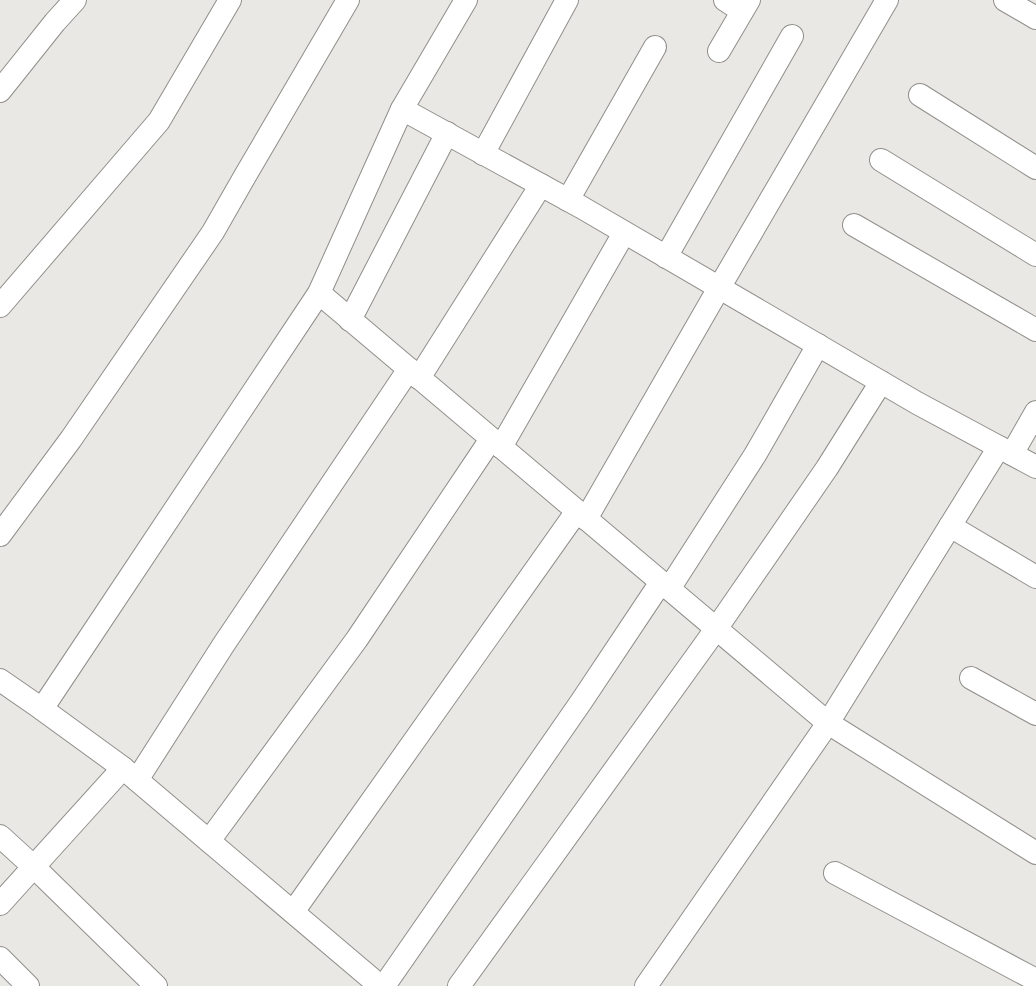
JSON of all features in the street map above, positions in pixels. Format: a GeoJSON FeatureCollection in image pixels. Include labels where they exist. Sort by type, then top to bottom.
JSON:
{"type":"FeatureCollection","features":[{"type":"Feature","properties":{"kind":"street"},"geometry":{"type":"LineString","coordinates":[[0,90],[55,22],[75,0]]}},
{"type":"Feature","properties":{"kind":"street"},"geometry":{"type":"LineString","coordinates":[[0,306],[159,121],[230,0]]}},
{"type":"Feature","properties":{"kind":"street"},"geometry":{"type":"LineString","coordinates":[[0,535],[71,439],[214,232],[249,169],[348,0]]}},
{"type":"Feature","properties":{"kind":"street"},"geometry":{"type":"LineString","coordinates":[[42,709],[319,293],[402,109],[466,0]]}},
{"type":"Feature","properties":{"kind":"street"},"geometry":{"type":"LineString","coordinates":[[483,154],[567,0]]}},
{"type":"Feature","properties":{"kind":"street"},"geometry":{"type":"LineString","coordinates":[[293,912],[582,515],[719,288],[887,0]]}},
{"type":"Feature","properties":{"kind":"street"},"geometry":{"type":"LineString","coordinates":[[1005,0],[1036,18]]}},
{"type":"Feature","properties":{"kind":"street"},"geometry":{"type":"LineString","coordinates":[[719,50],[739,4]]}},
{"type":"Feature","properties":{"kind":"street"},"geometry":{"type":"LineString","coordinates":[[666,257],[792,36]]}},
{"type":"Feature","properties":{"kind":"street"},"geometry":{"type":"LineString","coordinates":[[568,200],[655,47]]}},
{"type":"Feature","properties":{"kind":"street"},"geometry":{"type":"LineString","coordinates":[[920,95],[1036,168]]}},
{"type":"Feature","properties":{"kind":"street"},"geometry":{"type":"LineString","coordinates":[[402,109],[568,200],[916,402],[1036,467]]}},
{"type":"Feature","properties":{"kind":"street"},"geometry":{"type":"LineString","coordinates":[[350,320],[447,133]]}},
{"type":"Feature","properties":{"kind":"street"},"geometry":{"type":"LineString","coordinates":[[880,160],[1036,255]]}},
{"type":"Feature","properties":{"kind":"street"},"geometry":{"type":"LineString","coordinates":[[0,904],[34,867],[130,774],[224,644],[414,373],[541,185]]}},
{"type":"Feature","properties":{"kind":"street"},"geometry":{"type":"LineString","coordinates":[[854,225],[1036,330]]}},
{"type":"Feature","properties":{"kind":"street"},"geometry":{"type":"LineString","coordinates":[[209,841],[357,639],[496,443],[624,233]]}},
{"type":"Feature","properties":{"kind":"street"},"geometry":{"type":"LineString","coordinates":[[319,293],[828,723],[1036,852]]}},
{"type":"Feature","properties":{"kind":"street"},"geometry":{"type":"LineString","coordinates":[[384,986],[581,702],[665,586],[755,455],[818,345]]}},
{"type":"Feature","properties":{"kind":"street"},"geometry":{"type":"LineString","coordinates":[[459,986],[716,629],[827,468],[882,382]]}},
{"type":"Feature","properties":{"kind":"street"},"geometry":{"type":"LineString","coordinates":[[646,986],[828,723],[950,526],[1036,412]]}},
{"type":"Feature","properties":{"kind":"street"},"geometry":{"type":"LineString","coordinates":[[950,526],[1036,577]]}},
{"type":"Feature","properties":{"kind":"street"},"geometry":{"type":"LineString","coordinates":[[970,678],[1036,714]]}},
{"type":"Feature","properties":{"kind":"street"},"geometry":{"type":"LineString","coordinates":[[0,680],[130,774],[380,986]]}},
{"type":"Feature","properties":{"kind":"street"},"geometry":{"type":"LineString","coordinates":[[0,836],[34,867],[156,986]]}},
{"type":"Feature","properties":{"kind":"street"},"geometry":{"type":"LineString","coordinates":[[835,873],[1036,980]]}},
{"type":"Feature","properties":{"kind":"street"},"geometry":{"type":"LineString","coordinates":[[0,958],[28,986]]}}]}
